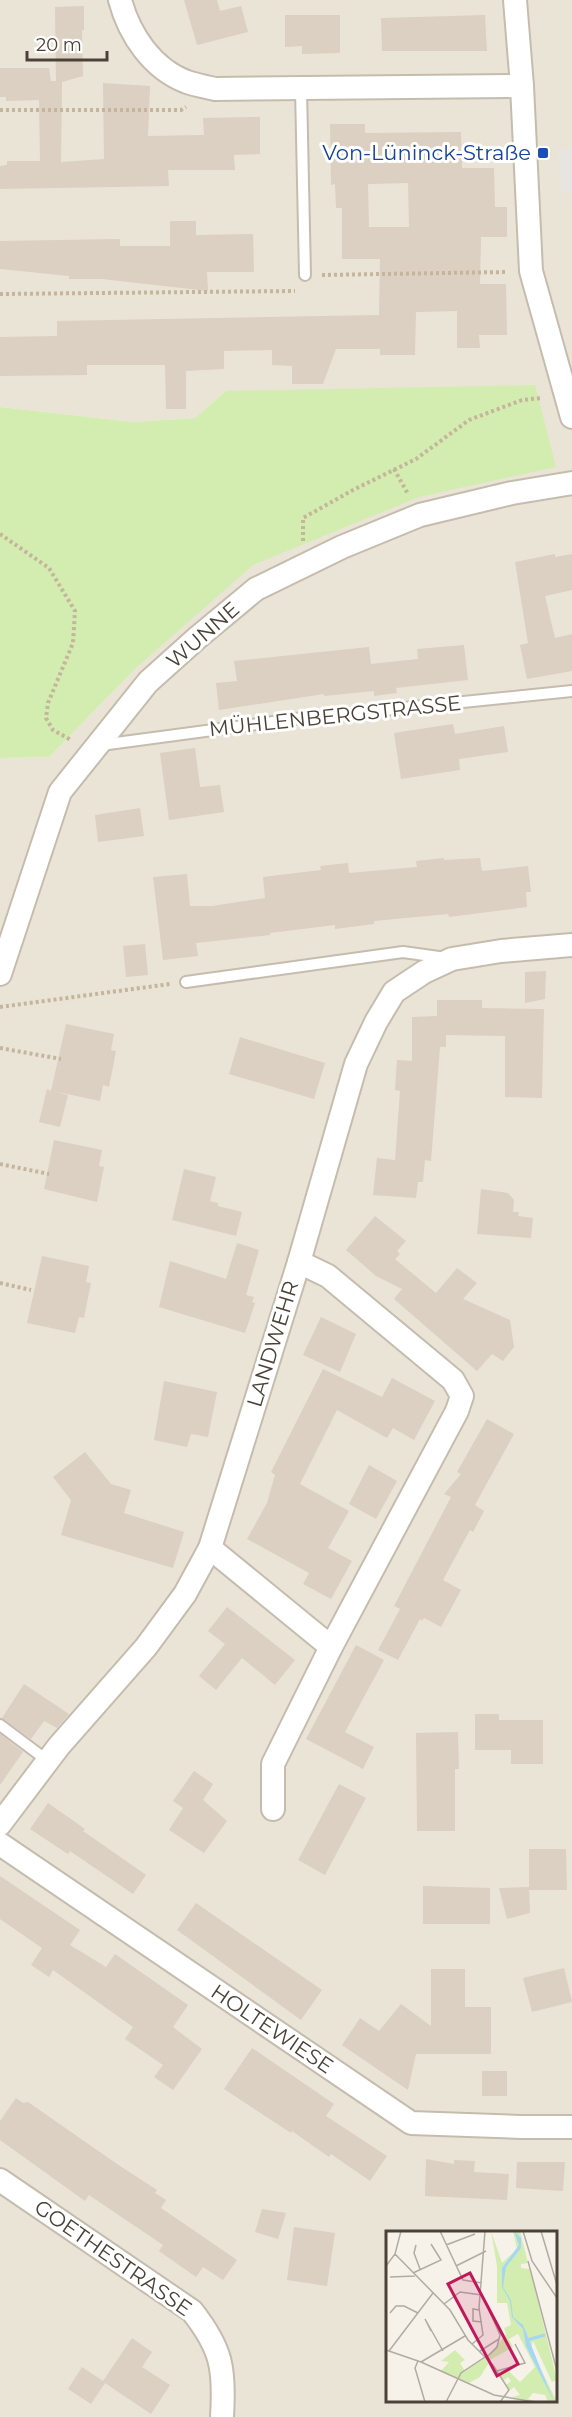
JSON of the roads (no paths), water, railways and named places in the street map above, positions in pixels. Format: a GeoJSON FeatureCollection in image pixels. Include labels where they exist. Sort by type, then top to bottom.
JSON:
{"type":"FeatureCollection","features":[{"type":"Feature","properties":{"kind":"street"},"geometry":{"type":"LineString","coordinates":[[120,0],[124,18],[140,45],[163,68],[186,82],[215,89],[522,86]]}},
{"type":"Feature","properties":{"kind":"street"},"geometry":{"type":"LineString","coordinates":[[515,0],[522,86],[531,271],[569,406]]}},
{"type":"Feature","properties":{"kind":"street","name":"WUNNE"},"geometry":{"type":"LineString","coordinates":[[0,974],[60,792],[148,682],[197,638],[256,589],[342,547],[420,515],[512,493],[572,483]]}},
{"type":"Feature","properties":{"kind":"street","name":"LANDWEHR"},"geometry":{"type":"LineString","coordinates":[[1,1821],[48,1761],[146,1647],[184,1594],[210,1548],[356,1064],[376,1022],[394,992],[424,972],[452,959],[501,951],[572,945]]}},
{"type":"Feature","properties":{"kind":"street"},"geometry":{"type":"LineString","coordinates":[[273,1809],[273,1764],[331,1647],[452,1421],[462,1395],[453,1380],[328,1276],[298,1262]]}},
{"type":"Feature","properties":{"kind":"street"},"geometry":{"type":"LineString","coordinates":[[210,1548],[331,1647]]}},
{"type":"Feature","properties":{"kind":"street","name":"HOLTEWIESE"},"geometry":{"type":"LineString","coordinates":[[0,1844],[411,2123],[572,2127]]}},
{"type":"Feature","properties":{"kind":"street","name":"GOETHESTRASSE"},"geometry":{"type":"LineString","coordinates":[[0,2180],[192,2311],[209,2333],[219,2356],[224,2389],[222,2417]]}},
{"type":"Feature","properties":{"kind":"lane"},"geometry":{"type":"LineString","coordinates":[[301,89],[305,275]]}},
{"type":"Feature","properties":{"kind":"lane","name":"MÜHLENBERGSTRASSE"},"geometry":{"type":"LineString","coordinates":[[98,745],[295,718],[572,692]]}},
{"type":"Feature","properties":{"kind":"lane"},"geometry":{"type":"LineString","coordinates":[[186,982],[403,952],[452,959]]}},
{"type":"Feature","properties":{"kind":"lane"},"geometry":{"type":"LineString","coordinates":[[0,1725],[48,1761]]}},
{"type":"Feature","properties":{"kind":"place","name":"Von-Lüninck-Straße"},"geometry":{"type":"Point","coordinates":[543,153]}}]}
